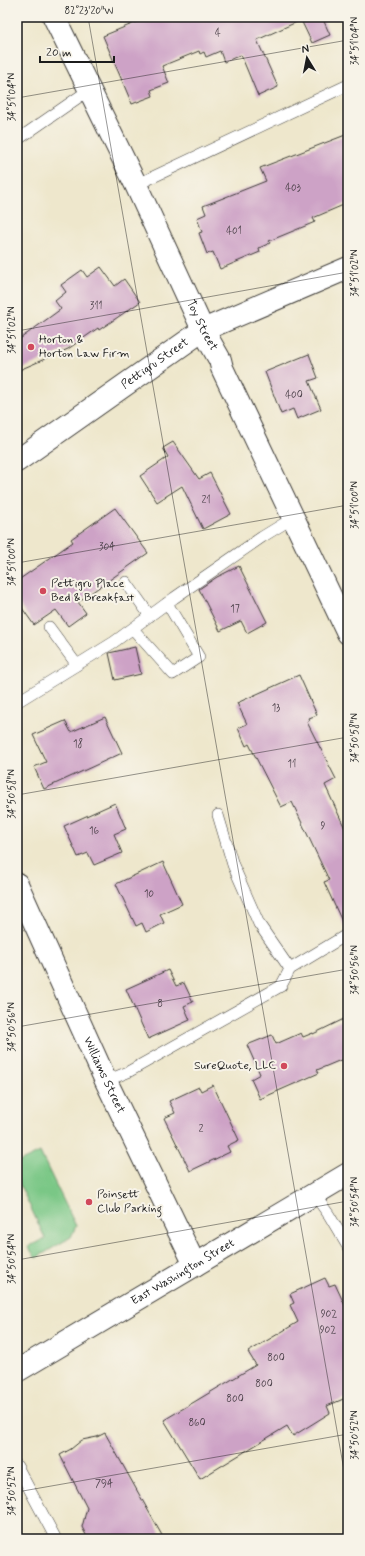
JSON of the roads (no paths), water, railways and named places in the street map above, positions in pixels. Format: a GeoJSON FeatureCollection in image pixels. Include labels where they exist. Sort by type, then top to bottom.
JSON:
{"type":"FeatureCollection","features":[{"type":"Feature","properties":{"kind":"street","name":"Toy Street"},"geometry":{"type":"LineString","coordinates":[[54,17],[136,185],[203,330],[220,360],[222,368],[348,633]]}},
{"type":"Feature","properties":{"kind":"street","name":"Pettigru Street"},"geometry":{"type":"LineString","coordinates":[[17,461],[203,330],[348,268]]}},
{"type":"Feature","properties":{"kind":"street","name":"Williams Street"},"geometry":{"type":"LineString","coordinates":[[17,884],[106,1081],[195,1265]]}},
{"type":"Feature","properties":{"kind":"street","name":"East Washington Street"},"geometry":{"type":"LineString","coordinates":[[17,1371],[348,1174]]}},
{"type":"Feature","properties":{"kind":"lane"},"geometry":{"type":"LineString","coordinates":[[136,185],[348,85]]}},
{"type":"Feature","properties":{"kind":"lane"},"geometry":{"type":"LineString","coordinates":[[17,140],[89,90]]}},
{"type":"Feature","properties":{"kind":"lane"},"geometry":{"type":"LineString","coordinates":[[17,702],[114,642],[262,537],[293,518]]}},
{"type":"Feature","properties":{"kind":"lane"},"geometry":{"type":"LineString","coordinates":[[126,582],[150,616]]}},
{"type":"Feature","properties":{"kind":"lane"},"geometry":{"type":"LineString","coordinates":[[133,629],[173,674],[199,657],[167,603]]}},
{"type":"Feature","properties":{"kind":"lane"},"geometry":{"type":"LineString","coordinates":[[50,627],[77,665]]}},
{"type":"Feature","properties":{"kind":"lane"},"geometry":{"type":"LineString","coordinates":[[218,815],[233,865],[259,924],[290,969]]}},
{"type":"Feature","properties":{"kind":"lane"},"geometry":{"type":"LineString","coordinates":[[106,1081],[128,1072],[281,986],[290,969],[348,934]]}},
{"type":"Feature","properties":{"kind":"lane"},"geometry":{"type":"LineString","coordinates":[[314,1194],[329,1215],[348,1247]]}},
{"type":"Feature","properties":{"kind":"lane"},"geometry":{"type":"LineString","coordinates":[[17,1466],[56,1539]]}},
{"type":"Feature","properties":{"kind":"place","name":"Horton & Horton Law Firm"},"geometry":{"type":"Point","coordinates":[31,347]}},
{"type":"Feature","properties":{"kind":"place","name":"Pettigru Place Bed & Breakfast"},"geometry":{"type":"Point","coordinates":[43,591]}},
{"type":"Feature","properties":{"kind":"place","name":"SureQuote, LLC"},"geometry":{"type":"Point","coordinates":[284,1066]}},
{"type":"Feature","properties":{"kind":"place","name":"Poinsett Club Parking"},"geometry":{"type":"Point","coordinates":[89,1202]}}]}
